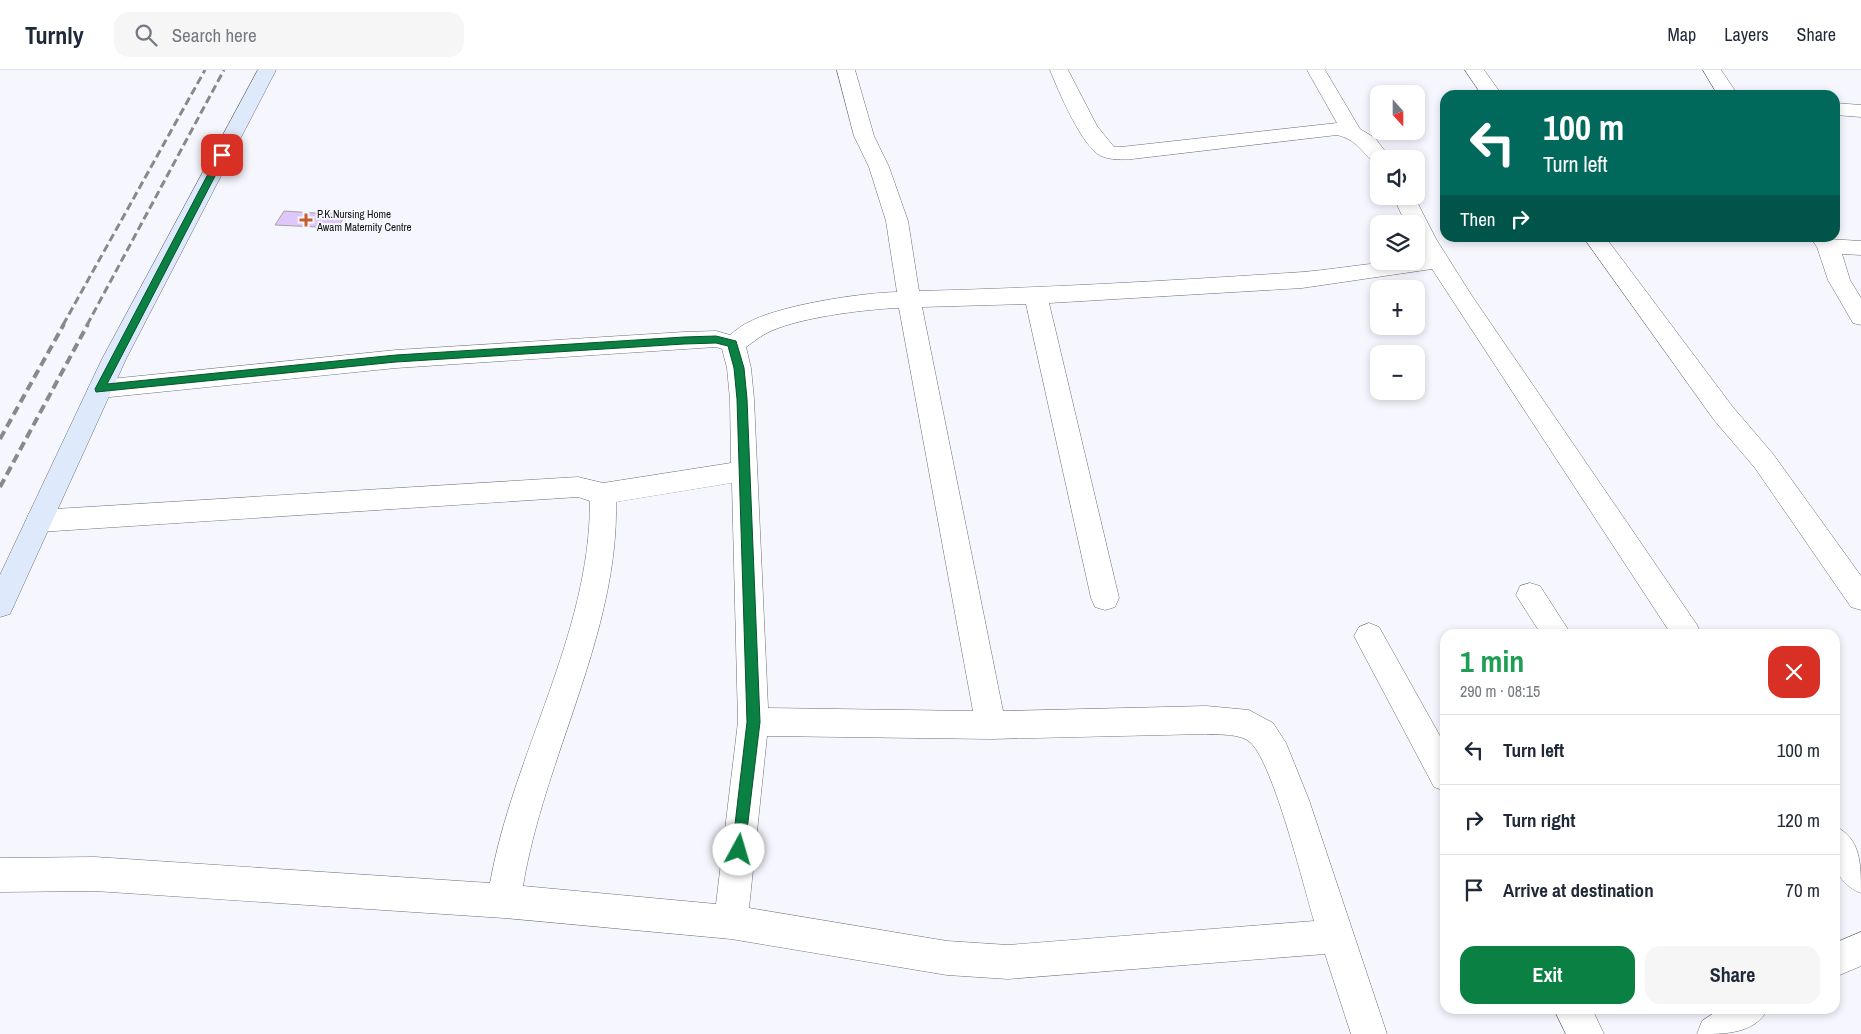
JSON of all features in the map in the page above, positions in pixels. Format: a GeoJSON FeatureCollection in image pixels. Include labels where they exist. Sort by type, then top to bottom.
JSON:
{"type":"FeatureCollection","features":[{"type":"Feature","properties":{"kind":"street"},"geometry":{"type":"LineString","coordinates":[[0,606],[100,389],[267,70]]}},
{"type":"Feature","properties":{"kind":"street"},"geometry":{"type":"LineString","coordinates":[[846,70],[864,136],[878,167],[897,220],[909,299],[991,725]]}},
{"type":"Feature","properties":{"kind":"street"},"geometry":{"type":"LineString","coordinates":[[1058,70],[1096,139],[1107,150],[1130,152],[1320,130],[1351,131],[1367,140],[1374,150]]}},
{"type":"Feature","properties":{"kind":"street"},"geometry":{"type":"LineString","coordinates":[[1316,70],[1351,131]]}},
{"type":"Feature","properties":{"kind":"street"},"geometry":{"type":"LineString","coordinates":[[1474,70],[1488,90]]}},
{"type":"Feature","properties":{"kind":"street"},"geometry":{"type":"LineString","coordinates":[[1712,70],[1725,90]]}},
{"type":"Feature","properties":{"kind":"street"},"geometry":{"type":"LineString","coordinates":[[1840,109],[1861,111]]}},
{"type":"Feature","properties":{"kind":"street"},"geometry":{"type":"LineString","coordinates":[[1408,205],[1438,261],[1683,629]]}},
{"type":"Feature","properties":{"kind":"street"},"geometry":{"type":"LineString","coordinates":[[1598,242],[1723,413],[1764,461],[1861,598]]}},
{"type":"Feature","properties":{"kind":"street"},"geometry":{"type":"LineString","coordinates":[[1861,248],[1825,242],[1839,280],[1861,317]]}},
{"type":"Feature","properties":{"kind":"street"},"geometry":{"type":"LineString","coordinates":[[733,344],[758,327],[789,317],[856,305],[909,299],[1036,296],[1302,280],[1438,261]]}},
{"type":"Feature","properties":{"kind":"street"},"geometry":{"type":"LineString","coordinates":[[1036,296],[1105,598]]}},
{"type":"Feature","properties":{"kind":"street"},"geometry":{"type":"LineString","coordinates":[[100,389],[396,358],[684,340],[716,339],[733,344]]}},
{"type":"Feature","properties":{"kind":"street"},"geometry":{"type":"LineString","coordinates":[[731,922],[753,722],[745,471],[739,368],[733,344]]}},
{"type":"Feature","properties":{"kind":"street"},"geometry":{"type":"LineString","coordinates":[[39,521],[578,487],[603,494],[745,471]]}},
{"type":"Feature","properties":{"kind":"street"},"geometry":{"type":"LineString","coordinates":[[504,901],[516,843],[572,669],[595,583],[602,548],[603,494]]}},
{"type":"Feature","properties":{"kind":"street"},"geometry":{"type":"LineString","coordinates":[[1530,595],[1554,629]]}},
{"type":"Feature","properties":{"kind":"street"},"geometry":{"type":"LineString","coordinates":[[1369,636],[1440,767]]}},
{"type":"Feature","properties":{"kind":"street"},"geometry":{"type":"LineString","coordinates":[[753,722],[991,725],[1206,720],[1249,724],[1262,733],[1275,753],[1293,800],[1369,1034]]}},
{"type":"Feature","properties":{"kind":"street"},"geometry":{"type":"LineString","coordinates":[[1840,849],[1861,876]]}},
{"type":"Feature","properties":{"kind":"street"},"geometry":{"type":"LineString","coordinates":[[0,875],[95,874],[504,901],[731,922],[947,958],[1008,962],[1336,936]]}},
{"type":"Feature","properties":{"kind":"street"},"geometry":{"type":"LineString","coordinates":[[1840,958],[1861,949]]}},
{"type":"Feature","properties":{"kind":"street"},"geometry":{"type":"LineString","coordinates":[[1575,1014],[1586,1034]]}},
{"type":"Feature","properties":{"kind":"building"},"geometry":{"type":"Polygon","coordinates":[[[284,211],[346,215],[337,228],[275,225],[284,211]]]}},
{"type":"Feature","properties":{"kind":"railway"},"geometry":{"type":"LineString","coordinates":[[63,325],[205,70]]}},
{"type":"Feature","properties":{"kind":"railway"},"geometry":{"type":"LineString","coordinates":[[87,325],[224,70]]}},
{"type":"Feature","properties":{"kind":"railway"},"geometry":{"type":"LineString","coordinates":[[0,439],[64,324]]}},
{"type":"Feature","properties":{"kind":"railway"},"geometry":{"type":"LineString","coordinates":[[0,487],[88,324]]}},
{"type":"Feature","properties":{"kind":"place","name":"P.K.Nursing Home Awam Maternity Centre"},"geometry":{"type":"Point","coordinates":[306,220]}},
{"type":"Feature","properties":{"kind":"route"},"geometry":{"type":"LineString","coordinates":[[222,155],[100,389],[396,358],[684,340],[716,339],[733,344],[739,368],[742,399],[753,722],[739,850]]}}]}
